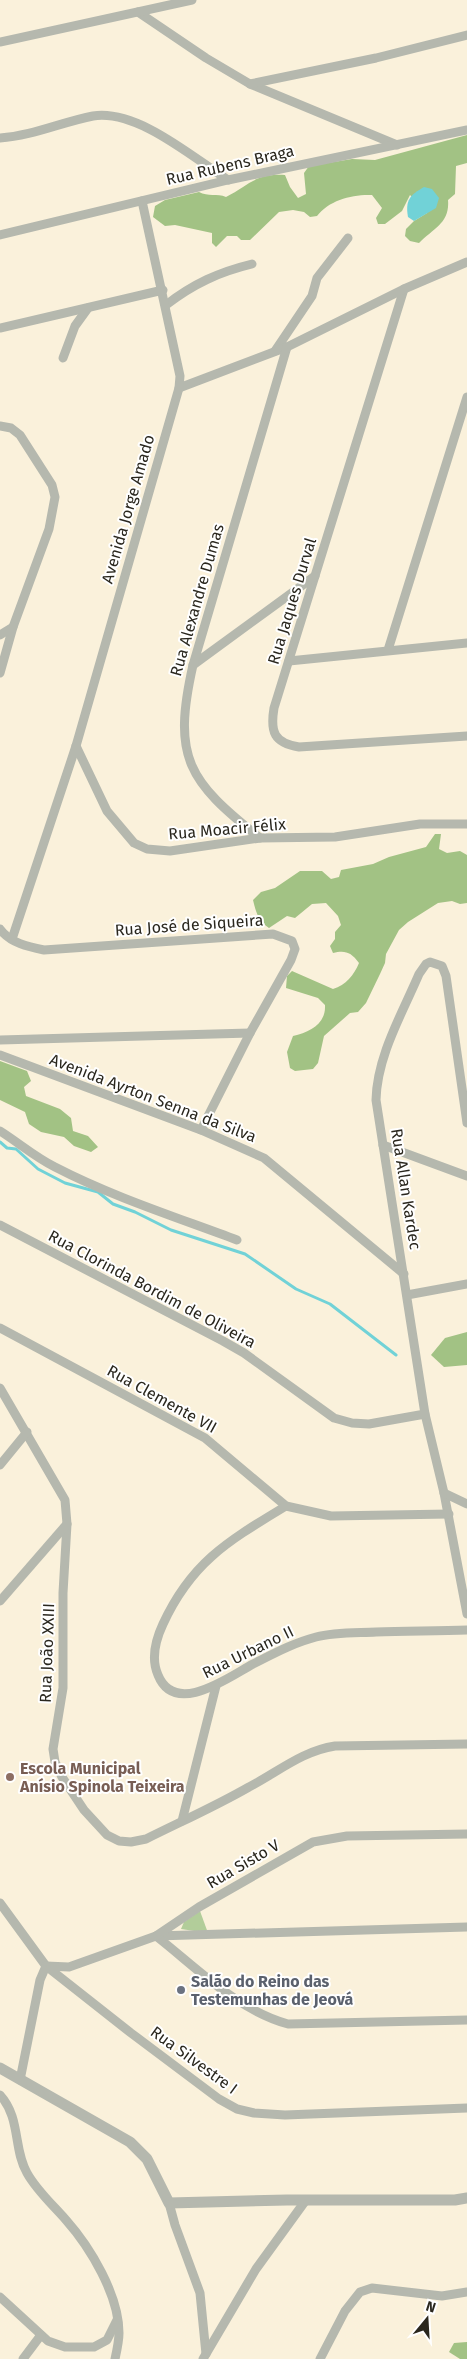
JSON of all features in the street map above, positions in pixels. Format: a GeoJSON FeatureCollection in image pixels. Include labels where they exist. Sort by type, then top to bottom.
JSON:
{"type":"FeatureCollection","features":[{"type":"Feature","properties":{"kind":"street"},"geometry":{"type":"LineString","coordinates":[[0,42],[192,0]]}},
{"type":"Feature","properties":{"kind":"street"},"geometry":{"type":"LineString","coordinates":[[138,12],[206,58],[250,84],[397,145]]}},
{"type":"Feature","properties":{"kind":"street"},"geometry":{"type":"LineString","coordinates":[[250,84],[376,58],[467,35]]}},
{"type":"Feature","properties":{"kind":"street"},"geometry":{"type":"LineString","coordinates":[[0,138],[94,116],[120,116],[144,125],[228,180]]}},
{"type":"Feature","properties":{"kind":"street","name":"Rua Rubens Braga"},"geometry":{"type":"LineString","coordinates":[[0,235],[228,180],[467,130]]}},
{"type":"Feature","properties":{"kind":"street","name":"Avenida Jorge Amado"},"geometry":{"type":"LineString","coordinates":[[12,940],[76,746],[179,388],[180,376],[166,305],[142,201]]}},
{"type":"Feature","properties":{"kind":"street"},"geometry":{"type":"LineString","coordinates":[[275,351],[312,296],[317,278],[348,238]]}},
{"type":"Feature","properties":{"kind":"street"},"geometry":{"type":"LineString","coordinates":[[179,388],[287,347],[404,289],[467,262]]}},
{"type":"Feature","properties":{"kind":"street"},"geometry":{"type":"LineString","coordinates":[[166,305],[204,279],[227,270],[252,264]]}},
{"type":"Feature","properties":{"kind":"street","name":"Rua Jaques Durval"},"geometry":{"type":"LineString","coordinates":[[404,289],[274,708],[272,722],[274,734],[281,742],[299,747],[467,736]]}},
{"type":"Feature","properties":{"kind":"street"},"geometry":{"type":"LineString","coordinates":[[0,328],[163,290]]}},
{"type":"Feature","properties":{"kind":"street"},"geometry":{"type":"LineString","coordinates":[[63,358],[75,326],[88,308]]}},
{"type":"Feature","properties":{"kind":"street","name":"Rua Alexandre Dumas"},"geometry":{"type":"LineString","coordinates":[[260,838],[223,809],[206,790],[190,766],[183,739],[184,703],[193,665],[287,347]]}},
{"type":"Feature","properties":{"kind":"street"},"geometry":{"type":"LineString","coordinates":[[388,650],[467,397]]}},
{"type":"Feature","properties":{"kind":"street"},"geometry":{"type":"LineString","coordinates":[[0,426],[11,428],[20,435],[52,485],[55,497],[54,511],[49,529],[13,627],[0,674]]}},
{"type":"Feature","properties":{"kind":"street"},"geometry":{"type":"LineString","coordinates":[[193,665],[316,576]]}},
{"type":"Feature","properties":{"kind":"street"},"geometry":{"type":"LineString","coordinates":[[0,634],[13,627]]}},
{"type":"Feature","properties":{"kind":"street"},"geometry":{"type":"LineString","coordinates":[[289,662],[467,643]]}},
{"type":"Feature","properties":{"kind":"street","name":"Rua Moacir Félix"},"geometry":{"type":"LineString","coordinates":[[76,746],[106,810],[134,843],[147,849],[170,851],[260,838],[308,839],[420,824],[467,824]]}},
{"type":"Feature","properties":{"kind":"street","name":"Rua José de Siqueira"},"geometry":{"type":"LineString","coordinates":[[0,929],[12,940],[29,947],[44,950],[273,934],[286,937],[292,941],[294,949],[291,960],[250,1032],[201,1130]]}},
{"type":"Feature","properties":{"kind":"street","name":"Rua Allan Kardec"},"geometry":{"type":"LineString","coordinates":[[467,1123],[446,976],[442,966],[430,962],[426,964],[419,974],[381,1064],[376,1100],[425,1414],[449,1514],[467,1614]]}},
{"type":"Feature","properties":{"kind":"street"},"geometry":{"type":"LineString","coordinates":[[0,1040],[250,1032]]}},
{"type":"Feature","properties":{"kind":"street","name":"Avenida Ayrton Senna da Silva"},"geometry":{"type":"LineString","coordinates":[[0,1055],[201,1130],[264,1158],[404,1274]]}},
{"type":"Feature","properties":{"kind":"street"},"geometry":{"type":"LineString","coordinates":[[0,1131],[54,1166],[81,1179],[182,1222],[237,1240]]}},
{"type":"Feature","properties":{"kind":"street"},"geometry":{"type":"LineString","coordinates":[[383,1144],[467,1176]]}},
{"type":"Feature","properties":{"kind":"street","name":"Rua Clorinda Bordim de Oliveira"},"geometry":{"type":"LineString","coordinates":[[0,1225],[230,1345],[334,1418],[352,1424],[369,1424],[425,1414]]}},
{"type":"Feature","properties":{"kind":"street"},"geometry":{"type":"LineString","coordinates":[[407,1294],[467,1284]]}},
{"type":"Feature","properties":{"kind":"street","name":"Rua Clemente VII"},"geometry":{"type":"LineString","coordinates":[[0,1328],[205,1438],[286,1506],[331,1516],[449,1514]]}},
{"type":"Feature","properties":{"kind":"street","name":"Rua João XXIII"},"geometry":{"type":"LineString","coordinates":[[0,1388],[65,1500],[68,1524],[64,1593],[63,1688],[53,1749],[55,1762],[62,1777],[84,1810],[107,1835],[119,1841],[131,1842],[146,1839],[249,1788],[301,1756],[317,1749],[335,1746],[467,1744]]}},
{"type":"Feature","properties":{"kind":"street"},"geometry":{"type":"LineString","coordinates":[[0,1465],[27,1432]]}},
{"type":"Feature","properties":{"kind":"street"},"geometry":{"type":"LineString","coordinates":[[444,1492],[467,1504]]}},
{"type":"Feature","properties":{"kind":"street","name":"Rua Urbano II"},"geometry":{"type":"LineString","coordinates":[[286,1506],[227,1542],[209,1557],[187,1580],[171,1606],[158,1633],[155,1652],[156,1670],[162,1684],[173,1691],[187,1694],[216,1686],[294,1644],[337,1633],[467,1630]]}},
{"type":"Feature","properties":{"kind":"street"},"geometry":{"type":"LineString","coordinates":[[0,1601],[68,1524]]}},
{"type":"Feature","properties":{"kind":"street"},"geometry":{"type":"LineString","coordinates":[[182,1821],[216,1686]]}},
{"type":"Feature","properties":{"kind":"street","name":"Rua Sisto V"},"geometry":{"type":"LineString","coordinates":[[46,1966],[69,1967],[156,1936],[199,1907],[313,1842],[348,1836],[467,1834]]}},
{"type":"Feature","properties":{"kind":"street","name":"Rua Silvestre I"},"geometry":{"type":"LineString","coordinates":[[0,1903],[46,1966],[131,2033],[219,2098],[237,2109],[254,2113],[286,2115],[467,2108]]}},
{"type":"Feature","properties":{"kind":"street"},"geometry":{"type":"LineString","coordinates":[[156,1936],[467,1927]]}},
{"type":"Feature","properties":{"kind":"street"},"geometry":{"type":"LineString","coordinates":[[156,1936],[226,1992],[268,2018],[288,2024],[467,2020]]}},
{"type":"Feature","properties":{"kind":"street"},"geometry":{"type":"LineString","coordinates":[[20,2080],[40,1980],[46,1966]]}},
{"type":"Feature","properties":{"kind":"street"},"geometry":{"type":"LineString","coordinates":[[0,2068],[130,2142],[147,2158],[169,2203],[174,2225],[200,2293],[205,2357]]}},
{"type":"Feature","properties":{"kind":"street"},"geometry":{"type":"LineString","coordinates":[[0,2095],[14,2118],[26,2171],[36,2187],[68,2222],[90,2252],[102,2274],[118,2318],[120,2332],[116,2359]]}},
{"type":"Feature","properties":{"kind":"street"},"geometry":{"type":"LineString","coordinates":[[169,2203],[306,2200],[378,2202],[467,2198]]}},
{"type":"Feature","properties":{"kind":"street"},"geometry":{"type":"LineString","coordinates":[[205,2357],[256,2269],[306,2200]]}},
{"type":"Feature","properties":{"kind":"street"},"geometry":{"type":"LineString","coordinates":[[320,2359],[345,2311],[360,2292],[372,2288],[442,2296],[467,2292]]}},
{"type":"Feature","properties":{"kind":"street"},"geometry":{"type":"LineString","coordinates":[[0,2297],[16,2309],[48,2341],[65,2347],[94,2347],[107,2340],[118,2318]]}},
{"type":"Feature","properties":{"kind":"street"},"geometry":{"type":"LineString","coordinates":[[22,2359],[41,2335]]}},
{"type":"Feature","properties":{"kind":"green space"},"geometry":{"type":"Polygon","coordinates":[[[467,135],[467,163],[456,166],[455,194],[448,200],[448,208],[444,220],[419,243],[410,241],[405,236],[406,229],[414,221],[427,213],[410,195],[402,211],[385,224],[378,224],[376,218],[382,208],[372,195],[349,197],[328,206],[317,216],[310,217],[304,212],[293,210],[279,212],[250,240],[241,240],[237,236],[227,236],[216,247],[212,243],[212,233],[175,225],[165,226],[153,217],[155,206],[165,200],[199,192],[226,197],[253,181],[267,176],[285,175],[290,187],[298,198],[306,194],[304,173],[309,166],[352,159],[375,160],[467,135]]]}},
{"type":"Feature","properties":{"kind":"green space"},"geometry":{"type":"Polygon","coordinates":[[[435,834],[441,834],[439,849],[447,853],[460,851],[467,855],[467,903],[460,904],[452,901],[438,903],[399,930],[386,954],[385,963],[366,1003],[358,1012],[350,1013],[324,1036],[318,1063],[313,1069],[295,1071],[290,1068],[287,1052],[293,1036],[316,1026],[323,1017],[325,1005],[318,998],[286,988],[287,976],[292,971],[333,989],[349,979],[359,963],[348,953],[333,953],[330,946],[335,939],[335,932],[341,925],[338,916],[326,903],[312,904],[295,918],[287,916],[269,928],[256,912],[253,900],[261,892],[275,888],[300,871],[322,871],[331,879],[339,877],[341,870],[373,864],[389,857],[426,847],[435,834]]]}},
{"type":"Feature","properties":{"kind":"green space"},"geometry":{"type":"Polygon","coordinates":[[[0,1061],[27,1071],[31,1081],[24,1087],[26,1096],[60,1109],[71,1118],[73,1131],[88,1136],[98,1147],[91,1152],[74,1146],[64,1137],[41,1132],[29,1124],[25,1112],[0,1100],[0,1061]]]}},
{"type":"Feature","properties":{"kind":"green space"},"geometry":{"type":"Polygon","coordinates":[[[467,1332],[467,1365],[444,1367],[431,1355],[445,1338],[467,1332]]]}},
{"type":"Feature","properties":{"kind":"green space"},"geometry":{"type":"Polygon","coordinates":[[[200,1911],[208,1933],[181,1929],[184,1922],[200,1911]]]}},
{"type":"Feature","properties":{"kind":"green space"},"geometry":{"type":"Polygon","coordinates":[[[467,2342],[467,2359],[460,2359],[449,2352],[454,2343],[467,2342]]]}},
{"type":"Feature","properties":{"kind":"water"},"geometry":{"type":"Polygon","coordinates":[[[424,187],[432,189],[439,198],[436,208],[414,221],[408,217],[408,202],[415,193],[424,187]]]}},
{"type":"Feature","properties":{"kind":"waterway"},"geometry":{"type":"LineString","coordinates":[[0,1142],[7,1148],[16,1149],[38,1169],[65,1183],[98,1192],[113,1204],[135,1212],[171,1230],[245,1254],[296,1289],[330,1304],[396,1355]]}},
{"type":"Feature","properties":{"kind":"place","name":"Escola Municipal Anísio Spinola Teixeira"},"geometry":{"type":"Point","coordinates":[10,1777]}},
{"type":"Feature","properties":{"kind":"place","name":"Salão do Reino das Testemunhas de Jeová"},"geometry":{"type":"Point","coordinates":[181,1990]}}]}
